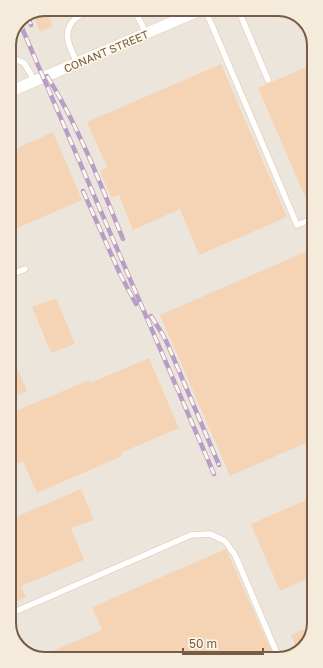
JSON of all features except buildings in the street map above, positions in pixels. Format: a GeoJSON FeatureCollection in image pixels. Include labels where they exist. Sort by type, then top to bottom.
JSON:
{"type":"FeatureCollection","features":[{"type":"Feature","properties":{"kind":"street","name":"CONANT STREET"},"geometry":{"type":"LineString","coordinates":[[16,89],[146,33],[179,16]]}},
{"type":"Feature","properties":{"kind":"lane"},"geometry":{"type":"LineString","coordinates":[[77,63],[67,40],[67,34],[68,29],[76,18],[80,16]]}},
{"type":"Feature","properties":{"kind":"lane"},"geometry":{"type":"LineString","coordinates":[[138,16],[146,33]]}},
{"type":"Feature","properties":{"kind":"lane"},"geometry":{"type":"LineString","coordinates":[[207,16],[297,225],[307,221]]}},
{"type":"Feature","properties":{"kind":"lane"},"geometry":{"type":"LineString","coordinates":[[241,16],[268,80]]}},
{"type":"Feature","properties":{"kind":"lane"},"geometry":{"type":"LineString","coordinates":[[16,59],[24,63],[35,81]]}},
{"type":"Feature","properties":{"kind":"lane"},"geometry":{"type":"LineString","coordinates":[[16,273],[25,269]]}},
{"type":"Feature","properties":{"kind":"lane"},"geometry":{"type":"LineString","coordinates":[[16,611],[191,535],[210,534],[225,540],[235,555],[276,652]]}},
{"type":"Feature","properties":{"kind":"shaded area"},"geometry":{"type":"Polygon","coordinates":[[[280,16],[297,23],[305,34],[307,45],[307,623],[302,639],[297,645],[289,650],[278,652],[43,652],[26,645],[18,634],[16,623],[16,43],[22,27],[34,18],[280,16]]]}},
{"type":"Feature","properties":{"kind":"railway"},"geometry":{"type":"LineString","coordinates":[[29,21],[31,25]]}},
{"type":"Feature","properties":{"kind":"railway"},"geometry":{"type":"LineString","coordinates":[[22,27],[214,474]]}},
{"type":"Feature","properties":{"kind":"railway"},"geometry":{"type":"LineString","coordinates":[[47,76],[59,95],[79,135],[123,239]]}},
{"type":"Feature","properties":{"kind":"railway"},"geometry":{"type":"LineString","coordinates":[[83,191],[120,274],[136,304]]}},
{"type":"Feature","properties":{"kind":"railway"},"geometry":{"type":"LineString","coordinates":[[151,316],[168,345],[219,465]]}}]}
